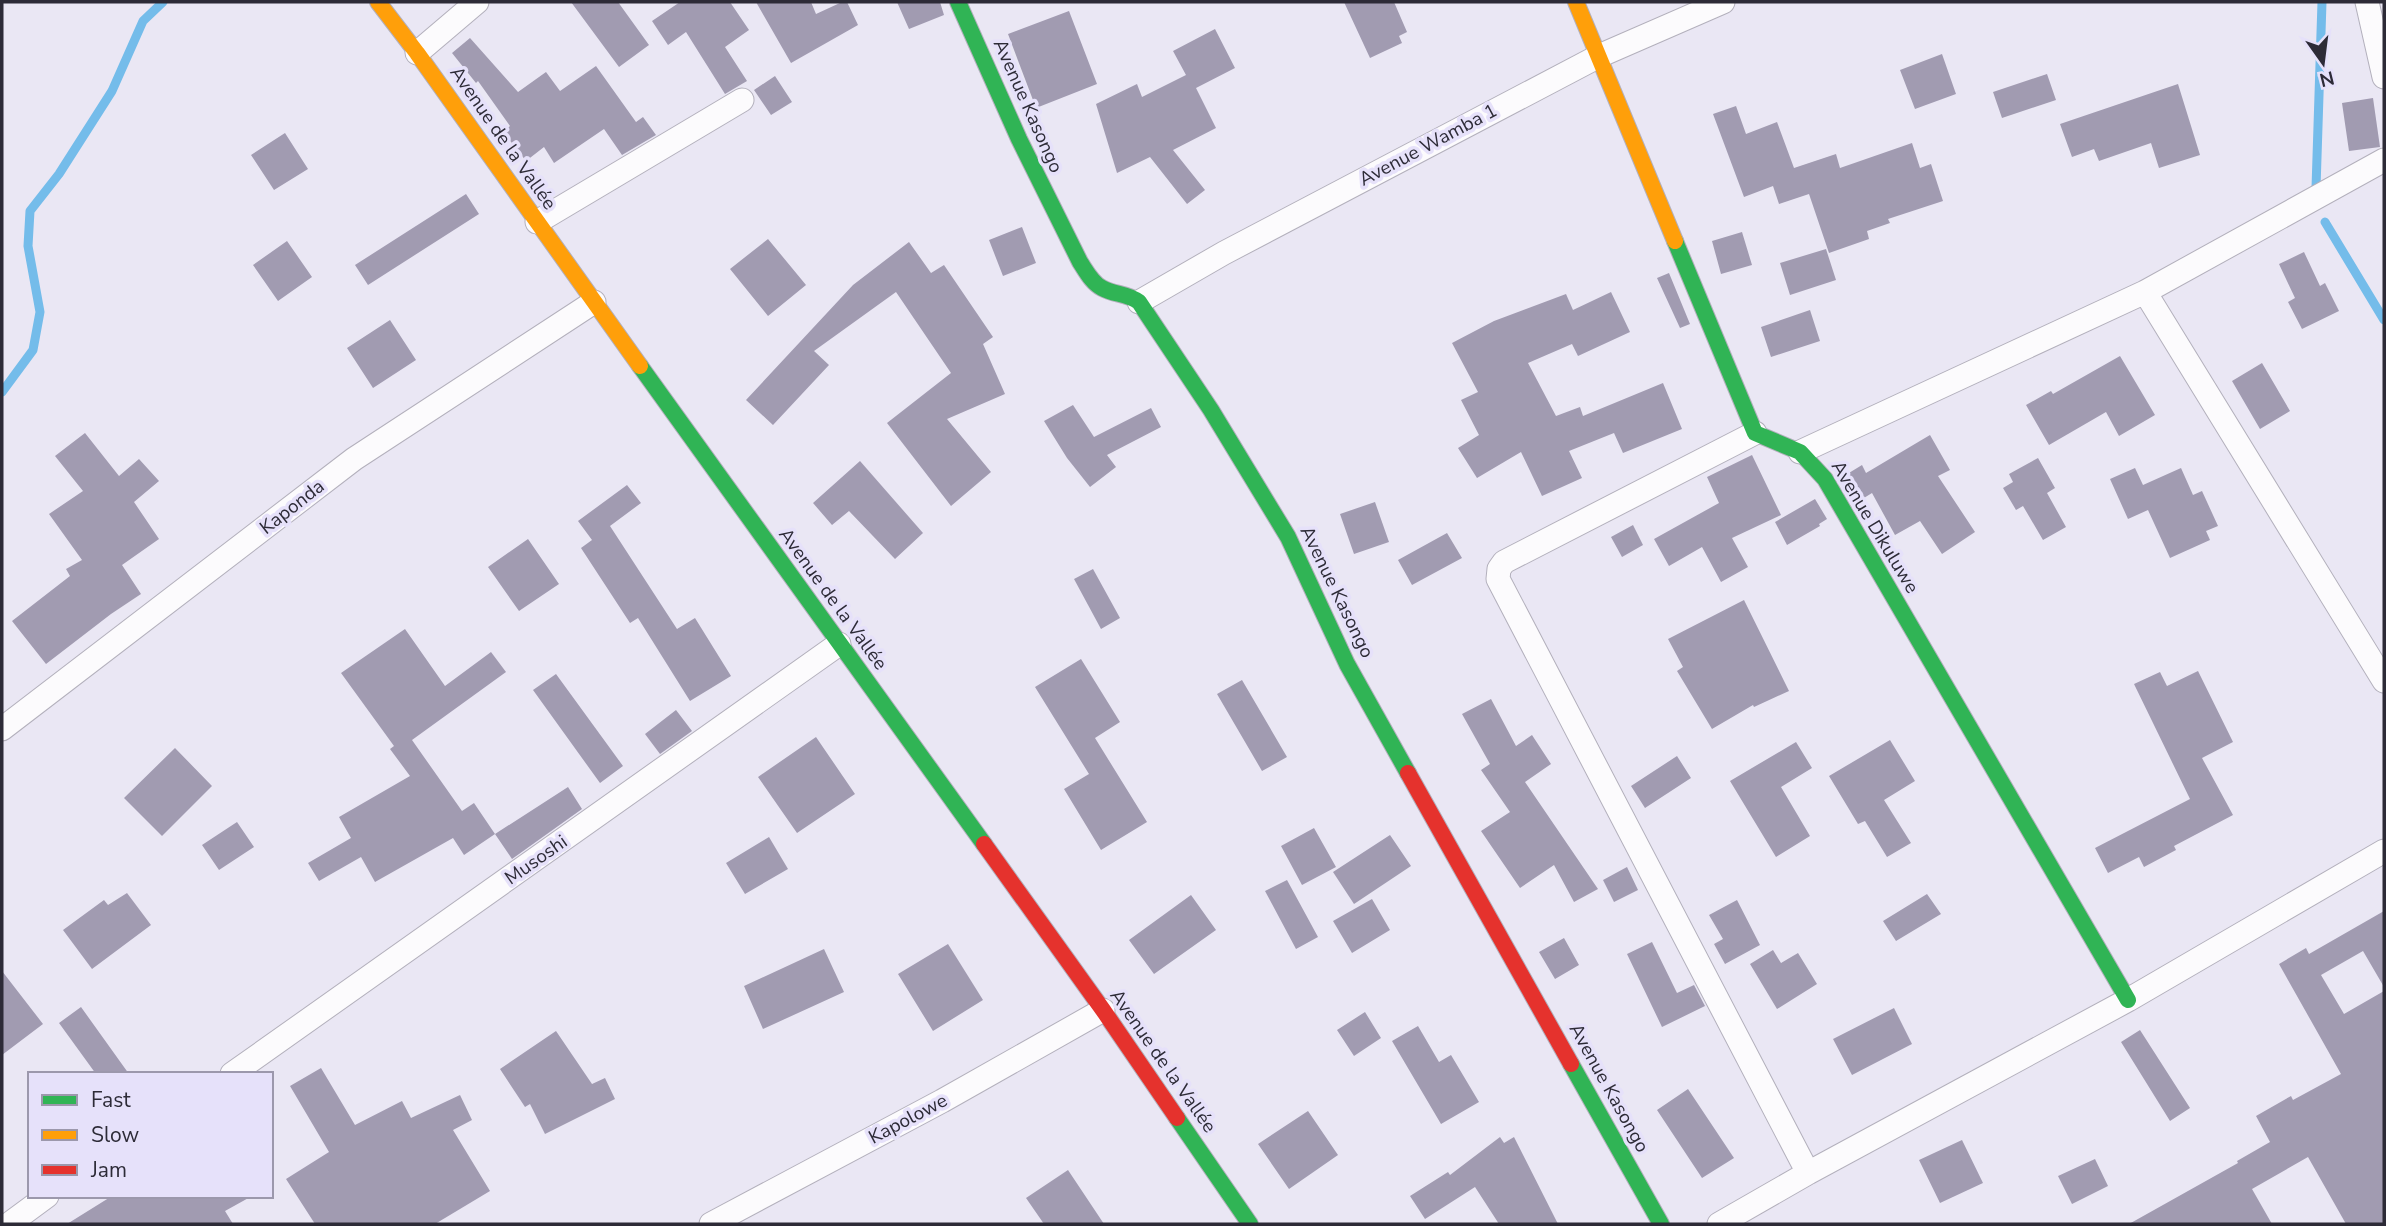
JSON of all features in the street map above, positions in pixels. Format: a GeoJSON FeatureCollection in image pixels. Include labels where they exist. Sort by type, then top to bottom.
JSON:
{"type":"FeatureCollection","features":[{"type":"Feature","properties":{"kind":"street","name":"Avenue de la Vallée"},"geometry":{"type":"LineString","coordinates":[[378,2],[1103,1010],[1250,1224]]}},
{"type":"Feature","properties":{"kind":"street"},"geometry":{"type":"LineString","coordinates":[[417,53],[477,2]]}},
{"type":"Feature","properties":{"kind":"street","name":"Avenue Kasongo"},"geometry":{"type":"LineString","coordinates":[[958,2],[1040,183],[1073,247],[1096,284],[1107,290],[1127,293],[1139,302],[1211,410],[1288,537],[1347,664],[1661,1224]]}},
{"type":"Feature","properties":{"kind":"street"},"geometry":{"type":"LineString","coordinates":[[1576,2],[1755,433],[1504,562],[1498,579],[1808,1173]]}},
{"type":"Feature","properties":{"kind":"street","name":"Avenue Wamba 1"},"geometry":{"type":"LineString","coordinates":[[1139,302],[1224,253],[1599,55],[1723,2]]}},
{"type":"Feature","properties":{"kind":"street"},"geometry":{"type":"LineString","coordinates":[[2367,2],[2384,77]]}},
{"type":"Feature","properties":{"kind":"street"},"geometry":{"type":"LineString","coordinates":[[537,222],[743,100]]}},
{"type":"Feature","properties":{"kind":"street"},"geometry":{"type":"LineString","coordinates":[[1800,452],[2146,292],[2384,160]]}},
{"type":"Feature","properties":{"kind":"street"},"geometry":{"type":"LineString","coordinates":[[2146,292],[2376,648],[2384,681]]}},
{"type":"Feature","properties":{"kind":"street","name":"Kaponda"},"geometry":{"type":"LineString","coordinates":[[2,729],[354,459],[594,302]]}},
{"type":"Feature","properties":{"kind":"street","name":"Avenue Dikuluwe"},"geometry":{"type":"LineString","coordinates":[[1755,433],[1800,452],[1830,486],[2128,1000]]}},
{"type":"Feature","properties":{"kind":"street","name":"Musoshi"},"geometry":{"type":"LineString","coordinates":[[235,1072],[839,644]]}},
{"type":"Feature","properties":{"kind":"street"},"geometry":{"type":"LineString","coordinates":[[1719,1224],[2128,1000],[2384,851]]}},
{"type":"Feature","properties":{"kind":"street","name":"Kapolowe"},"geometry":{"type":"LineString","coordinates":[[711,1224],[942,1101],[1103,1010]]}},
{"type":"Feature","properties":{"kind":"street"},"geometry":{"type":"LineString","coordinates":[[9,1224],[44,1198]]}},
{"type":"Feature","properties":{"kind":"building"},"geometry":{"type":"Polygon","coordinates":[[[571,2],[618,2],[649,45],[619,67],[571,2]]]}},
{"type":"Feature","properties":{"kind":"building"},"geometry":{"type":"Polygon","coordinates":[[[680,2],[730,2],[749,30],[725,47],[747,81],[725,94],[686,32],[668,45],[652,21],[680,2]]]}},
{"type":"Feature","properties":{"kind":"building"},"geometry":{"type":"Polygon","coordinates":[[[756,2],[811,2],[816,14],[847,2],[858,25],[791,63],[756,2]]]}},
{"type":"Feature","properties":{"kind":"building"},"geometry":{"type":"Polygon","coordinates":[[[897,2],[940,2],[944,15],[909,29],[897,2]]]}},
{"type":"Feature","properties":{"kind":"building"},"geometry":{"type":"Polygon","coordinates":[[[1344,2],[1394,2],[1407,32],[1399,36],[1402,43],[1370,58],[1344,2]]]}},
{"type":"Feature","properties":{"kind":"building"},"geometry":{"type":"Polygon","coordinates":[[[1069,11],[1097,84],[1036,108],[1008,34],[1069,11]]]}},
{"type":"Feature","properties":{"kind":"building"},"geometry":{"type":"Polygon","coordinates":[[[1215,29],[1235,68],[1196,88],[1216,128],[1173,150],[1205,190],[1187,204],[1150,157],[1117,173],[1096,104],[1137,84],[1142,97],[1186,75],[1173,51],[1215,29]]]}},
{"type":"Feature","properties":{"kind":"building"},"geometry":{"type":"Polygon","coordinates":[[[470,38],[518,92],[546,72],[560,91],[596,66],[636,122],[643,117],[656,135],[622,155],[604,129],[554,163],[544,147],[526,161],[503,132],[510,126],[478,81],[476,83],[452,53],[470,38]]]}},
{"type":"Feature","properties":{"kind":"building"},"geometry":{"type":"Polygon","coordinates":[[[1942,54],[1956,94],[1915,109],[1900,70],[1942,54]]]}},
{"type":"Feature","properties":{"kind":"building"},"geometry":{"type":"Polygon","coordinates":[[[2047,74],[2056,100],[2002,118],[1993,92],[2047,74]]]}},
{"type":"Feature","properties":{"kind":"building"},"geometry":{"type":"Polygon","coordinates":[[[775,76],[792,102],[771,115],[754,90],[775,76]]]}},
{"type":"Feature","properties":{"kind":"building"},"geometry":{"type":"Polygon","coordinates":[[[2178,84],[2200,155],[2159,168],[2151,143],[2099,161],[2094,149],[2072,157],[2060,124],[2178,84]]]}},
{"type":"Feature","properties":{"kind":"building"},"geometry":{"type":"Polygon","coordinates":[[[2373,98],[2380,147],[2349,151],[2342,103],[2373,98]]]}},
{"type":"Feature","properties":{"kind":"building"},"geometry":{"type":"Polygon","coordinates":[[[1736,106],[1746,134],[1777,122],[1794,168],[1836,154],[1840,168],[1912,143],[1920,168],[1931,164],[1943,201],[1888,219],[1890,223],[1867,231],[1869,239],[1829,253],[1809,194],[1779,204],[1773,186],[1744,197],[1713,114],[1736,106]]]}},
{"type":"Feature","properties":{"kind":"building"},"geometry":{"type":"Polygon","coordinates":[[[285,133],[308,169],[274,190],[251,155],[285,133]]]}},
{"type":"Feature","properties":{"kind":"building"},"geometry":{"type":"Polygon","coordinates":[[[466,194],[479,214],[368,285],[355,265],[466,194]]]}},
{"type":"Feature","properties":{"kind":"building"},"geometry":{"type":"Polygon","coordinates":[[[1022,227],[1036,263],[1003,276],[989,240],[1022,227]]]}},
{"type":"Feature","properties":{"kind":"building"},"geometry":{"type":"Polygon","coordinates":[[[1742,232],[1752,265],[1721,274],[1712,241],[1742,232]]]}},
{"type":"Feature","properties":{"kind":"building"},"geometry":{"type":"Polygon","coordinates":[[[768,239],[806,285],[768,316],[730,269],[768,239]]]}},
{"type":"Feature","properties":{"kind":"building"},"geometry":{"type":"Polygon","coordinates":[[[287,241],[312,277],[278,301],[253,265],[287,241]]]}},
{"type":"Feature","properties":{"kind":"building"},"geometry":{"type":"Polygon","coordinates":[[[909,242],[931,273],[944,265],[993,337],[983,344],[1005,394],[947,419],[991,472],[951,506],[887,423],[951,373],[896,292],[814,351],[829,365],[773,425],[746,400],[853,285],[909,242]]]}},
{"type":"Feature","properties":{"kind":"building"},"geometry":{"type":"Polygon","coordinates":[[[1826,249],[1836,280],[1790,295],[1780,263],[1826,249]]]}},
{"type":"Feature","properties":{"kind":"building"},"geometry":{"type":"Polygon","coordinates":[[[2304,252],[2320,286],[2325,283],[2339,311],[2302,329],[2288,302],[2295,298],[2279,264],[2304,252]]]}},
{"type":"Feature","properties":{"kind":"building"},"geometry":{"type":"Polygon","coordinates":[[[1669,273],[1690,324],[1680,328],[1657,278],[1669,273]]]}},
{"type":"Feature","properties":{"kind":"building"},"geometry":{"type":"Polygon","coordinates":[[[1611,292],[1630,332],[1578,356],[1572,344],[1528,363],[1556,416],[1580,407],[1583,416],[1663,383],[1682,429],[1623,453],[1614,433],[1569,451],[1582,478],[1542,496],[1521,452],[1477,478],[1458,448],[1479,435],[1461,400],[1478,392],[1452,343],[1494,321],[1566,294],[1573,310],[1611,292]]]}},
{"type":"Feature","properties":{"kind":"building"},"geometry":{"type":"Polygon","coordinates":[[[1810,310],[1820,341],[1771,357],[1761,327],[1810,310]]]}},
{"type":"Feature","properties":{"kind":"building"},"geometry":{"type":"Polygon","coordinates":[[[390,320],[416,360],[373,388],[347,348],[390,320]]]}},
{"type":"Feature","properties":{"kind":"building"},"geometry":{"type":"Polygon","coordinates":[[[2120,356],[2155,415],[2119,436],[2106,412],[2049,445],[2026,405],[2051,391],[2053,394],[2120,356]]]}},
{"type":"Feature","properties":{"kind":"building"},"geometry":{"type":"Polygon","coordinates":[[[2262,363],[2290,411],[2260,429],[2232,381],[2262,363]]]}},
{"type":"Feature","properties":{"kind":"building"},"geometry":{"type":"Polygon","coordinates":[[[1073,405],[1094,437],[1151,408],[1161,427],[1107,455],[1116,467],[1090,487],[1067,458],[1044,421],[1073,405]]]}},
{"type":"Feature","properties":{"kind":"building"},"geometry":{"type":"Polygon","coordinates":[[[85,433],[119,476],[139,459],[159,481],[134,502],[159,539],[122,565],[141,594],[46,664],[12,621],[70,576],[66,569],[82,560],[49,514],[83,491],[55,456],[85,433]]]}},
{"type":"Feature","properties":{"kind":"building"},"geometry":{"type":"Polygon","coordinates":[[[1930,435],[1950,470],[1938,476],[1975,532],[1942,554],[1920,521],[1895,535],[1872,493],[1859,501],[1844,476],[1862,465],[1866,473],[1930,435]]]}},
{"type":"Feature","properties":{"kind":"building"},"geometry":{"type":"Polygon","coordinates":[[[1752,455],[1781,515],[1732,538],[1748,567],[1721,582],[1702,547],[1669,566],[1654,539],[1719,503],[1707,477],[1752,455]]]}},
{"type":"Feature","properties":{"kind":"building"},"geometry":{"type":"Polygon","coordinates":[[[2038,458],[2055,488],[2047,493],[2066,527],[2043,540],[2023,506],[2016,510],[2003,488],[2013,482],[2009,474],[2038,458]]]}},
{"type":"Feature","properties":{"kind":"building"},"geometry":{"type":"Polygon","coordinates":[[[860,461],[923,533],[895,559],[849,511],[832,525],[813,503],[860,461]]]}},
{"type":"Feature","properties":{"kind":"building"},"geometry":{"type":"Polygon","coordinates":[[[2135,468],[2143,485],[2181,468],[2193,495],[2202,491],[2218,526],[2206,531],[2210,540],[2170,558],[2148,510],[2128,519],[2110,479],[2135,468]]]}},
{"type":"Feature","properties":{"kind":"building"},"geometry":{"type":"Polygon","coordinates":[[[627,485],[641,503],[610,526],[677,629],[695,618],[731,676],[690,701],[638,618],[630,623],[581,548],[592,540],[578,521],[627,485]]]}},
{"type":"Feature","properties":{"kind":"building"},"geometry":{"type":"Polygon","coordinates":[[[1815,499],[1827,519],[1787,545],[1775,522],[1815,499]]]}},
{"type":"Feature","properties":{"kind":"building"},"geometry":{"type":"Polygon","coordinates":[[[1375,502],[1389,542],[1354,554],[1340,514],[1375,502]]]}},
{"type":"Feature","properties":{"kind":"building"},"geometry":{"type":"Polygon","coordinates":[[[1633,525],[1643,545],[1622,557],[1611,537],[1633,525]]]}},
{"type":"Feature","properties":{"kind":"building"},"geometry":{"type":"Polygon","coordinates":[[[1447,533],[1462,558],[1412,585],[1398,560],[1447,533]]]}},
{"type":"Feature","properties":{"kind":"building"},"geometry":{"type":"Polygon","coordinates":[[[528,539],[559,584],[519,611],[488,567],[528,539]]]}},
{"type":"Feature","properties":{"kind":"building"},"geometry":{"type":"Polygon","coordinates":[[[1093,569],[1120,618],[1101,629],[1074,579],[1093,569]]]}},
{"type":"Feature","properties":{"kind":"building"},"geometry":{"type":"Polygon","coordinates":[[[1744,600],[1789,691],[1754,707],[1753,705],[1712,729],[1677,671],[1683,667],[1668,639],[1744,600]]]}},
{"type":"Feature","properties":{"kind":"building"},"geometry":{"type":"Polygon","coordinates":[[[405,629],[445,686],[491,652],[506,672],[412,740],[462,811],[474,803],[495,834],[464,855],[453,838],[375,882],[361,857],[319,881],[308,863],[351,838],[339,817],[410,776],[390,749],[394,746],[341,673],[405,629]]]}},
{"type":"Feature","properties":{"kind":"building"},"geometry":{"type":"Polygon","coordinates":[[[1081,659],[1120,722],[1095,738],[1147,822],[1101,850],[1064,789],[1089,774],[1035,687],[1081,659]]]}},
{"type":"Feature","properties":{"kind":"building"},"geometry":{"type":"Polygon","coordinates":[[[2198,671],[2233,742],[2202,758],[2233,815],[2174,846],[2176,850],[2144,867],[2139,857],[2108,873],[2095,848],[2190,799],[2134,684],[2160,672],[2167,686],[2198,671]]]}},
{"type":"Feature","properties":{"kind":"building"},"geometry":{"type":"Polygon","coordinates":[[[556,674],[623,766],[600,783],[533,690],[556,674]]]}},
{"type":"Feature","properties":{"kind":"building"},"geometry":{"type":"Polygon","coordinates":[[[1242,680],[1287,757],[1262,771],[1217,694],[1242,680]]]}},
{"type":"Feature","properties":{"kind":"building"},"geometry":{"type":"Polygon","coordinates":[[[1491,699],[1516,746],[1532,735],[1551,764],[1525,782],[1598,889],[1574,902],[1554,865],[1520,888],[1481,831],[1510,812],[1481,770],[1490,764],[1462,714],[1491,699]]]}},
{"type":"Feature","properties":{"kind":"building"},"geometry":{"type":"Polygon","coordinates":[[[676,710],[692,731],[660,754],[645,734],[676,710]]]}},
{"type":"Feature","properties":{"kind":"building"},"geometry":{"type":"Polygon","coordinates":[[[816,737],[855,794],[797,833],[758,777],[816,737]]]}},
{"type":"Feature","properties":{"kind":"building"},"geometry":{"type":"Polygon","coordinates":[[[1890,740],[1915,781],[1884,800],[1911,843],[1887,857],[1865,821],[1858,824],[1829,776],[1890,740]]]}},
{"type":"Feature","properties":{"kind":"building"},"geometry":{"type":"Polygon","coordinates":[[[1796,742],[1812,768],[1781,787],[1810,836],[1776,857],[1730,781],[1796,742]]]}},
{"type":"Feature","properties":{"kind":"building"},"geometry":{"type":"Polygon","coordinates":[[[175,748],[212,786],[162,836],[124,798],[175,748]]]}},
{"type":"Feature","properties":{"kind":"building"},"geometry":{"type":"Polygon","coordinates":[[[1677,756],[1691,778],[1645,808],[1631,786],[1677,756]]]}},
{"type":"Feature","properties":{"kind":"building"},"geometry":{"type":"Polygon","coordinates":[[[568,787],[582,809],[512,859],[495,834],[568,787]]]}},
{"type":"Feature","properties":{"kind":"building"},"geometry":{"type":"Polygon","coordinates":[[[237,822],[254,847],[219,870],[202,845],[237,822]]]}},
{"type":"Feature","properties":{"kind":"building"},"geometry":{"type":"Polygon","coordinates":[[[1314,828],[1336,867],[1302,885],[1281,846],[1314,828]]]}},
{"type":"Feature","properties":{"kind":"building"},"geometry":{"type":"Polygon","coordinates":[[[1390,835],[1411,866],[1354,904],[1333,872],[1390,835]]]}},
{"type":"Feature","properties":{"kind":"building"},"geometry":{"type":"Polygon","coordinates":[[[769,837],[788,869],[745,894],[726,863],[769,837]]]}},
{"type":"Feature","properties":{"kind":"building"},"geometry":{"type":"Polygon","coordinates":[[[1627,867],[1638,890],[1614,902],[1603,880],[1627,867]]]}},
{"type":"Feature","properties":{"kind":"building"},"geometry":{"type":"Polygon","coordinates":[[[1287,880],[1318,937],[1296,949],[1265,891],[1287,880]]]}},
{"type":"Feature","properties":{"kind":"building"},"geometry":{"type":"Polygon","coordinates":[[[127,893],[151,925],[92,969],[63,930],[104,900],[108,905],[127,893]]]}},
{"type":"Feature","properties":{"kind":"building"},"geometry":{"type":"Polygon","coordinates":[[[1927,894],[1941,914],[1896,941],[1883,921],[1927,894]]]}},
{"type":"Feature","properties":{"kind":"building"},"geometry":{"type":"Polygon","coordinates":[[[1191,895],[1216,930],[1154,974],[1129,940],[1191,895]]]}},
{"type":"Feature","properties":{"kind":"building"},"geometry":{"type":"Polygon","coordinates":[[[1372,899],[1390,930],[1352,953],[1333,921],[1372,899]]]}},
{"type":"Feature","properties":{"kind":"building"},"geometry":{"type":"Polygon","coordinates":[[[1737,900],[1760,945],[1725,964],[1714,944],[1723,939],[1709,915],[1737,900]]]}},
{"type":"Feature","properties":{"kind":"building"},"geometry":{"type":"Polygon","coordinates":[[[2384,911],[2384,987],[2363,951],[2321,975],[2344,1014],[2384,991],[2384,1224],[2346,1224],[2308,1157],[2252,1189],[2272,1224],[2129,1224],[2270,1142],[2256,1116],[2291,1096],[2293,1100],[2341,1074],[2279,964],[2306,948],[2309,954],[2384,911]]]}},
{"type":"Feature","properties":{"kind":"building"},"geometry":{"type":"Polygon","coordinates":[[[1564,938],[1579,965],[1555,979],[1539,952],[1564,938]]]}},
{"type":"Feature","properties":{"kind":"building"},"geometry":{"type":"Polygon","coordinates":[[[1652,942],[1677,993],[1694,985],[1705,1006],[1662,1027],[1627,954],[1652,942]]]}},
{"type":"Feature","properties":{"kind":"building"},"geometry":{"type":"Polygon","coordinates":[[[948,944],[983,1000],[933,1031],[898,974],[948,944]]]}},
{"type":"Feature","properties":{"kind":"building"},"geometry":{"type":"Polygon","coordinates":[[[824,949],[844,992],[763,1029],[744,986],[824,949]]]}},
{"type":"Feature","properties":{"kind":"building"},"geometry":{"type":"Polygon","coordinates":[[[1773,950],[1781,963],[1798,953],[1817,984],[1777,1009],[1750,964],[1773,950]]]}},
{"type":"Feature","properties":{"kind":"building"},"geometry":{"type":"Polygon","coordinates":[[[2,971],[43,1024],[2,1055],[2,971]]]}},
{"type":"Feature","properties":{"kind":"building"},"geometry":{"type":"Polygon","coordinates":[[[81,1007],[128,1072],[95,1072],[59,1023],[81,1007]]]}},
{"type":"Feature","properties":{"kind":"building"},"geometry":{"type":"Polygon","coordinates":[[[1894,1008],[1912,1044],[1852,1075],[1833,1039],[1894,1008]]]}},
{"type":"Feature","properties":{"kind":"building"},"geometry":{"type":"Polygon","coordinates":[[[1365,1012],[1381,1038],[1354,1056],[1337,1030],[1365,1012]]]}},
{"type":"Feature","properties":{"kind":"building"},"geometry":{"type":"Polygon","coordinates":[[[1418,1026],[1439,1062],[1451,1055],[1479,1102],[1441,1124],[1392,1041],[1418,1026]]]}},
{"type":"Feature","properties":{"kind":"building"},"geometry":{"type":"Polygon","coordinates":[[[2140,1030],[2190,1108],[2170,1121],[2121,1042],[2140,1030]]]}},
{"type":"Feature","properties":{"kind":"building"},"geometry":{"type":"Polygon","coordinates":[[[556,1031],[592,1084],[605,1078],[615,1099],[545,1134],[530,1104],[525,1107],[500,1069],[556,1031]]]}},
{"type":"Feature","properties":{"kind":"building"},"geometry":{"type":"Polygon","coordinates":[[[321,1068],[355,1125],[402,1101],[411,1118],[460,1095],[472,1120],[453,1130],[490,1191],[435,1224],[315,1224],[286,1179],[329,1152],[290,1086],[321,1068]]]}},
{"type":"Feature","properties":{"kind":"building"},"geometry":{"type":"Polygon","coordinates":[[[1688,1089],[1734,1158],[1702,1178],[1657,1110],[1688,1089]]]}},
{"type":"Feature","properties":{"kind":"building"},"geometry":{"type":"Polygon","coordinates":[[[1308,1111],[1338,1155],[1289,1189],[1258,1144],[1308,1111]]]}},
{"type":"Feature","properties":{"kind":"building"},"geometry":{"type":"Polygon","coordinates":[[[1500,1137],[1504,1143],[1514,1137],[1558,1224],[1499,1224],[1475,1187],[1425,1219],[1410,1196],[1448,1172],[1450,1175],[1500,1137]]]}},
{"type":"Feature","properties":{"kind":"building"},"geometry":{"type":"Polygon","coordinates":[[[1962,1140],[1983,1183],[1940,1203],[1919,1160],[1962,1140]]]}},
{"type":"Feature","properties":{"kind":"building"},"geometry":{"type":"Polygon","coordinates":[[[2095,1159],[2108,1186],[2072,1204],[2058,1176],[2095,1159]]]}},
{"type":"Feature","properties":{"kind":"building"},"geometry":{"type":"Polygon","coordinates":[[[1068,1170],[1104,1224],[1044,1224],[1026,1198],[1068,1170]]]}},
{"type":"Feature","properties":{"kind":"building"},"geometry":{"type":"Polygon","coordinates":[[[109,1198],[248,1198],[225,1211],[233,1224],[67,1224],[109,1198]]]}},
{"type":"Feature","properties":{"kind":"waterway"},"geometry":{"type":"LineString","coordinates":[[2,392],[33,350],[40,312],[28,246],[30,211],[59,174],[112,91],[143,21],[163,2]]}},
{"type":"Feature","properties":{"kind":"waterway"},"geometry":{"type":"LineString","coordinates":[[2316,188],[2322,2]]}},
{"type":"Feature","properties":{"kind":"waterway"},"geometry":{"type":"LineString","coordinates":[[2325,222],[2384,320]]}},
{"type":"Feature","properties":{"kind":"traffic: fast"},"geometry":{"type":"LineString","coordinates":[[958,2],[1019,139],[1080,262],[1098,286],[1139,302],[1211,410],[1288,537],[1347,664],[1408,773]]}},
{"type":"Feature","properties":{"kind":"traffic: fast"},"geometry":{"type":"LineString","coordinates":[[1675,241],[1755,433],[1800,452],[1825,479],[2128,1000]]}},
{"type":"Feature","properties":{"kind":"traffic: fast"},"geometry":{"type":"LineString","coordinates":[[640,366],[984,844]]}},
{"type":"Feature","properties":{"kind":"traffic: fast"},"geometry":{"type":"LineString","coordinates":[[1571,1064],[1661,1224]]}},
{"type":"Feature","properties":{"kind":"traffic: fast"},"geometry":{"type":"LineString","coordinates":[[1177,1118],[1250,1224]]}},
{"type":"Feature","properties":{"kind":"traffic: slow"},"geometry":{"type":"LineString","coordinates":[[378,2],[640,366]]}},
{"type":"Feature","properties":{"kind":"traffic: slow"},"geometry":{"type":"LineString","coordinates":[[1576,2],[1675,241]]}},
{"type":"Feature","properties":{"kind":"traffic: jam"},"geometry":{"type":"LineString","coordinates":[[1408,773],[1571,1064]]}},
{"type":"Feature","properties":{"kind":"traffic: jam"},"geometry":{"type":"LineString","coordinates":[[984,844],[1177,1118]]}}]}
